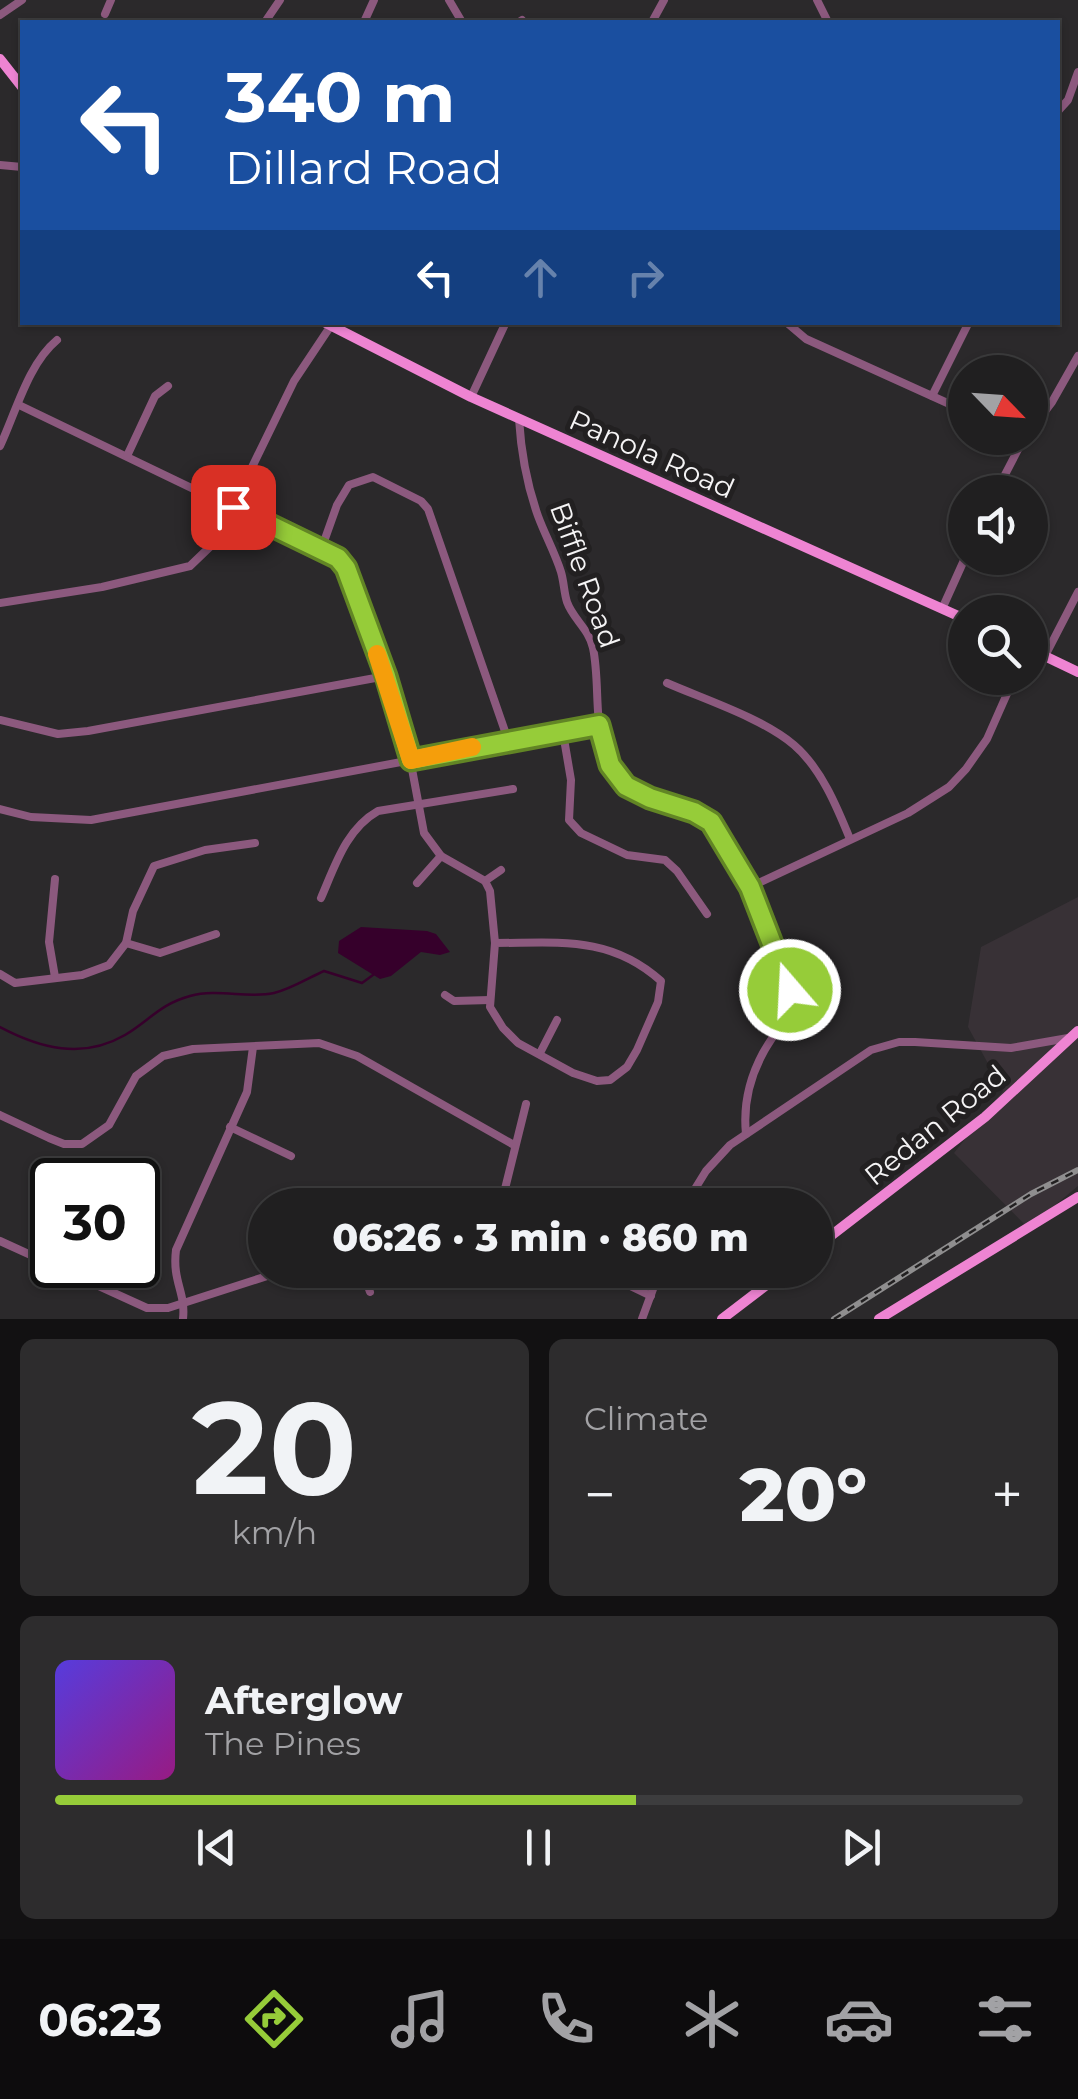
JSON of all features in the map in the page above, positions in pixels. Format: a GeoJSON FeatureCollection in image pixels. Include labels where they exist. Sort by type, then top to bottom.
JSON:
{"type":"FeatureCollection","features":[{"type":"Feature","properties":{"kind":"main road"},"geometry":{"type":"LineString","coordinates":[[0,59],[20,84]]}},
{"type":"Feature","properties":{"kind":"main road","name":"Panola Road"},"geometry":{"type":"LineString","coordinates":[[329,325],[471,398],[948,612]]}},
{"type":"Feature","properties":{"kind":"main road"},"geometry":{"type":"LineString","coordinates":[[1048,657],[1078,672]]}},
{"type":"Feature","properties":{"kind":"main road","name":"Redan Road"},"geometry":{"type":"LineString","coordinates":[[833,1234],[985,1117],[1075,1034]]}},
{"type":"Feature","properties":{"kind":"main road"},"geometry":{"type":"LineString","coordinates":[[879,1319],[1078,1197]]}},
{"type":"Feature","properties":{"kind":"main road"},"geometry":{"type":"LineString","coordinates":[[722,1319],[762,1288]]}},
{"type":"Feature","properties":{"kind":"street"},"geometry":{"type":"LineString","coordinates":[[0,16],[22,0]]}},
{"type":"Feature","properties":{"kind":"street"},"geometry":{"type":"LineString","coordinates":[[105,14],[111,0]]}},
{"type":"Feature","properties":{"kind":"street"},"geometry":{"type":"LineString","coordinates":[[1060,110],[1068,100],[1078,72]]}},
{"type":"Feature","properties":{"kind":"street"},"geometry":{"type":"LineString","coordinates":[[0,603],[102,587],[190,566],[216,542],[261,443],[326,325]]}},
{"type":"Feature","properties":{"kind":"street"},"geometry":{"type":"LineString","coordinates":[[471,398],[505,325]]}},
{"type":"Feature","properties":{"kind":"street"},"geometry":{"type":"LineString","coordinates":[[790,325],[806,339],[948,403]]}},
{"type":"Feature","properties":{"kind":"street"},"geometry":{"type":"LineString","coordinates":[[932,396],[968,325]]}},
{"type":"Feature","properties":{"kind":"street"},"geometry":{"type":"LineString","coordinates":[[0,446],[45,350],[58,340]]}},
{"type":"Feature","properties":{"kind":"street"},"geometry":{"type":"LineString","coordinates":[[1048,407],[1078,356]]}},
{"type":"Feature","properties":{"kind":"street"},"geometry":{"type":"LineString","coordinates":[[127,456],[155,396],[168,386]]}},
{"type":"Feature","properties":{"kind":"street"},"geometry":{"type":"LineString","coordinates":[[19,405],[338,558],[346,568],[386,676],[411,760],[424,833],[441,856],[485,882],[490,891],[494,943],[490,1007],[518,1042],[574,1073],[597,1082],[610,1080],[627,1066],[650,1022],[661,980],[645,966],[610,949],[584,942],[494,943]]}},
{"type":"Feature","properties":{"kind":"street","name":"Biffle Road"},"geometry":{"type":"LineString","coordinates":[[519,419],[524,468],[537,513],[562,574],[566,600],[586,628],[593,647],[599,725],[610,765],[619,778],[650,798],[694,812],[711,822],[750,887],[786,971],[791,1000],[753,1075],[744,1114],[746,1134]]}},
{"type":"Feature","properties":{"kind":"street"},"geometry":{"type":"LineString","coordinates":[[321,550],[349,485],[363,478],[373,478],[421,501],[428,509],[508,740]]}},
{"type":"Feature","properties":{"kind":"street"},"geometry":{"type":"LineString","coordinates":[[942,609],[958,575]]}},
{"type":"Feature","properties":{"kind":"street"},"geometry":{"type":"LineString","coordinates":[[1048,650],[1078,592]]}},
{"type":"Feature","properties":{"kind":"street"},"geometry":{"type":"LineString","coordinates":[[0,720],[35,732],[88,731],[386,676]]}},
{"type":"Feature","properties":{"kind":"street"},"geometry":{"type":"LineString","coordinates":[[668,683],[758,724],[797,747],[822,780],[850,838]]}},
{"type":"Feature","properties":{"kind":"street"},"geometry":{"type":"LineString","coordinates":[[750,887],[908,812],[948,787],[987,739],[1006,695]]}},
{"type":"Feature","properties":{"kind":"street"},"geometry":{"type":"LineString","coordinates":[[0,810],[31,817],[91,820],[599,725]]}},
{"type":"Feature","properties":{"kind":"street"},"geometry":{"type":"LineString","coordinates":[[563,733],[571,780],[569,820],[581,833],[626,855],[665,860],[707,914]]}},
{"type":"Feature","properties":{"kind":"street"},"geometry":{"type":"LineString","coordinates":[[321,898],[355,828],[378,810],[513,789]]}},
{"type":"Feature","properties":{"kind":"street"},"geometry":{"type":"LineString","coordinates":[[0,974],[15,982],[96,972],[108,965],[126,943],[133,910],[154,866],[205,850],[255,844]]}},
{"type":"Feature","properties":{"kind":"street"},"geometry":{"type":"LineString","coordinates":[[417,882],[441,856]]}},
{"type":"Feature","properties":{"kind":"street"},"geometry":{"type":"LineString","coordinates":[[485,882],[501,870]]}},
{"type":"Feature","properties":{"kind":"street"},"geometry":{"type":"LineString","coordinates":[[56,879],[49,942],[56,977]]}},
{"type":"Feature","properties":{"kind":"street"},"geometry":{"type":"LineString","coordinates":[[126,943],[160,953],[216,934]]}},
{"type":"Feature","properties":{"kind":"street"},"geometry":{"type":"LineString","coordinates":[[445,995],[454,1001],[490,1000]]}},
{"type":"Feature","properties":{"kind":"street"},"geometry":{"type":"LineString","coordinates":[[540,1053],[557,1020]]}},
{"type":"Feature","properties":{"kind":"street"},"geometry":{"type":"LineString","coordinates":[[696,1188],[715,1159],[746,1134],[880,1047],[916,1042],[1011,1048],[1075,1034]]}},
{"type":"Feature","properties":{"kind":"street"},"geometry":{"type":"LineString","coordinates":[[0,1114],[64,1144],[82,1144],[109,1125],[128,1088],[154,1060],[182,1050],[300,1042],[348,1051],[514,1145]]}},
{"type":"Feature","properties":{"kind":"street"},"geometry":{"type":"LineString","coordinates":[[184,1319],[185,1302],[176,1282],[176,1250],[247,1092],[253,1047]]}},
{"type":"Feature","properties":{"kind":"street"},"geometry":{"type":"LineString","coordinates":[[505,1188],[526,1104]]}},
{"type":"Feature","properties":{"kind":"street"},"geometry":{"type":"LineString","coordinates":[[230,1127],[290,1156]]}},
{"type":"Feature","properties":{"kind":"street"},"geometry":{"type":"LineString","coordinates":[[0,1242],[138,1306],[168,1308],[248,1282]]}},
{"type":"Feature","properties":{"kind":"street"},"geometry":{"type":"LineString","coordinates":[[369,1288],[370,1292]]}},
{"type":"Feature","properties":{"kind":"street"},"geometry":{"type":"LineString","coordinates":[[634,1288],[650,1296]]}},
{"type":"Feature","properties":{"kind":"street"},"geometry":{"type":"LineString","coordinates":[[642,1319],[653,1288]]}},
{"type":"Feature","properties":{"kind":"shaded area"},"geometry":{"type":"Polygon","coordinates":[[[1078,897],[1078,1186],[1028,1228],[954,1153],[1003,1091],[968,1027],[981,947],[1078,897]]]}},
{"type":"Feature","properties":{"kind":"shaded area"},"geometry":{"type":"Polygon","coordinates":[[[361,927],[427,931],[436,934],[450,952],[421,952],[391,976],[380,979],[338,953],[339,941],[361,927]]]}},
{"type":"Feature","properties":{"kind":"waterway"},"geometry":{"type":"LineString","coordinates":[[0,1027],[46,1045],[93,1047],[125,1035],[163,1008],[190,996],[274,993],[324,971],[362,983],[373,975]]}},
{"type":"Feature","properties":{"kind":"railway"},"geometry":{"type":"LineString","coordinates":[[834,1319],[1031,1194],[1078,1170]]}},
{"type":"Feature","properties":{"kind":"slow traffic"},"geometry":{"type":"LineString","coordinates":[[377,654],[411,760],[472,747]]}},
{"type":"Feature","properties":{"kind":"route"},"geometry":{"type":"LineString","coordinates":[[233,507],[338,558],[346,568],[386,676],[411,760],[599,725],[610,765],[626,786],[711,822],[750,887],[786,971],[790,990]]}}]}
